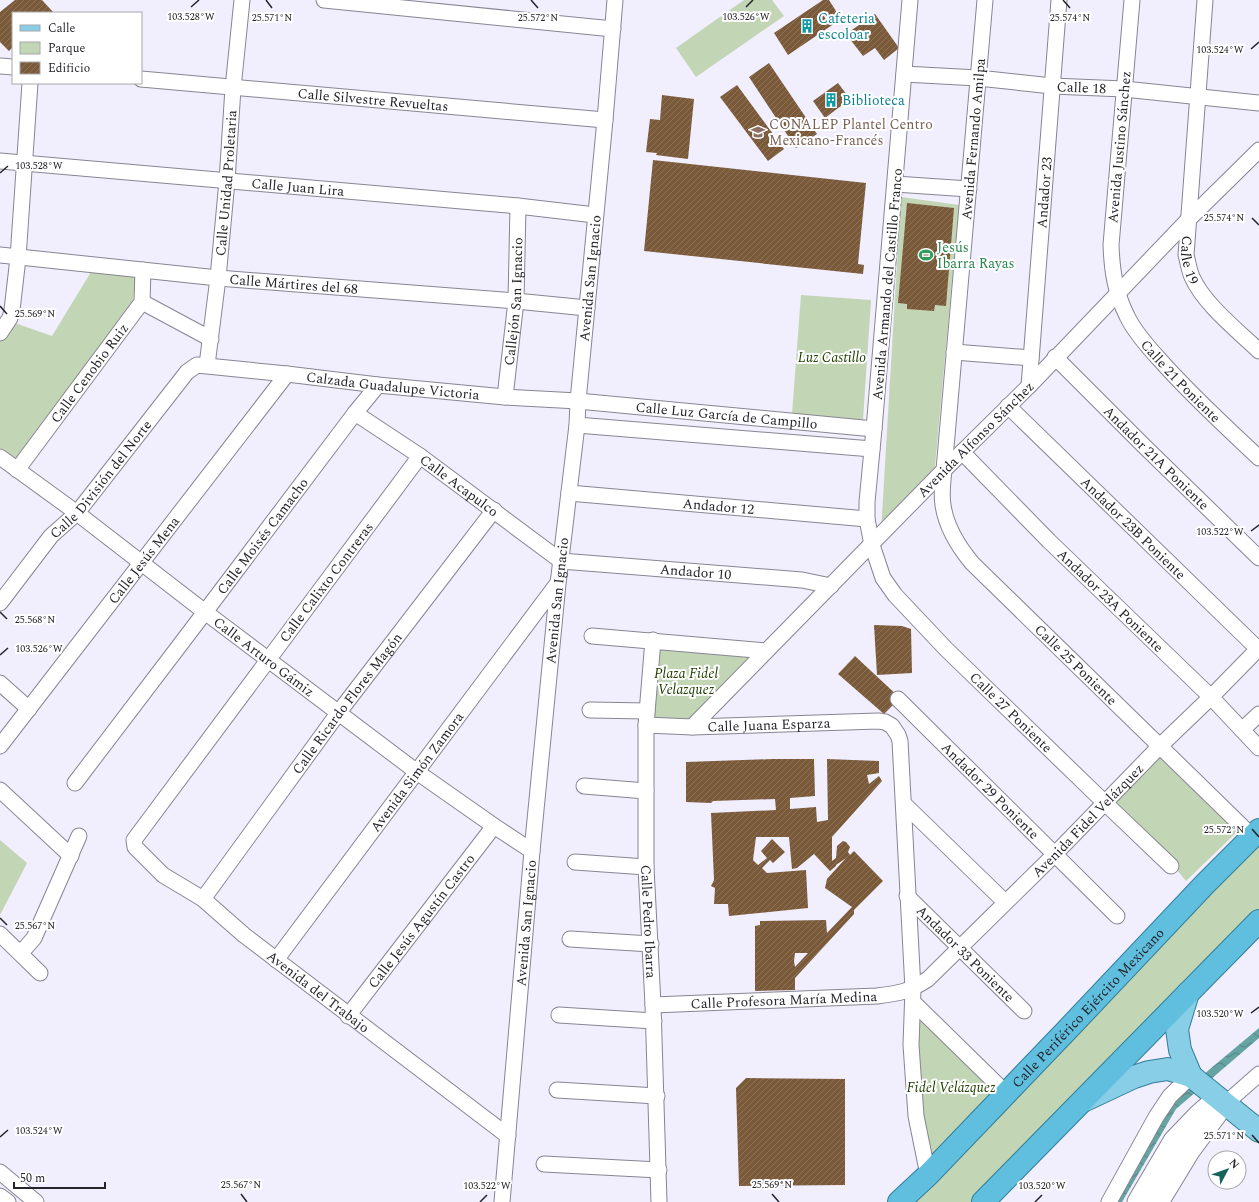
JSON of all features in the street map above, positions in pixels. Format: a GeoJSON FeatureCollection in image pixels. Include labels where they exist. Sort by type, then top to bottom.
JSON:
{"type":"FeatureCollection","features":[{"type":"Feature","properties":{"kind":"highway","name":"Calle Periférico Ejército Mexicano"},"geometry":{"type":"LineString","coordinates":[[899,1202],[928,1174],[1205,884],[1256,833]]}},
{"type":"Feature","properties":{"kind":"highway"},"geometry":{"type":"LineString","coordinates":[[983,1202],[1259,921]]}},
{"type":"Feature","properties":{"kind":"main road"},"geometry":{"type":"LineString","coordinates":[[1188,993],[1177,1029],[1180,1050],[1192,1077]]}},
{"type":"Feature","properties":{"kind":"main road"},"geometry":{"type":"LineString","coordinates":[[1082,1101],[1134,1077],[1149,1072],[1168,1069],[1192,1077],[1259,1131]]}},
{"type":"Feature","properties":{"kind":"main road"},"geometry":{"type":"LineString","coordinates":[[1138,1202],[1174,1141],[1199,1115],[1221,1101]]}},
{"type":"Feature","properties":{"kind":"main road"},"geometry":{"type":"LineString","coordinates":[[1158,1202],[1188,1151],[1208,1124],[1221,1101]]}},
{"type":"Feature","properties":{"kind":"street","name":"Calle Unidad Proletaria"},"geometry":{"type":"LineString","coordinates":[[208,365],[218,278],[227,181],[233,88],[242,0]]}},
{"type":"Feature","properties":{"kind":"street"},"geometry":{"type":"LineString","coordinates":[[324,0],[613,29]]}},
{"type":"Feature","properties":{"kind":"street","name":"Avenida San Ignacio"},"geometry":{"type":"LineString","coordinates":[[502,1202],[532,851],[558,584],[577,425],[615,0]]}},
{"type":"Feature","properties":{"kind":"street","name":"Avenida Armando del Castillo Franco"},"geometry":{"type":"LineString","coordinates":[[872,545],[867,519],[867,502],[910,0]]}},
{"type":"Feature","properties":{"kind":"street","name":"Avenida Fernando Amilpa"},"geometry":{"type":"LineString","coordinates":[[944,470],[985,0]]}},
{"type":"Feature","properties":{"kind":"street","name":"Andador 23"},"geometry":{"type":"LineString","coordinates":[[1029,386],[1059,0]]}},
{"type":"Feature","properties":{"kind":"street","name":"Avenida Justino Sánchez"},"geometry":{"type":"LineString","coordinates":[[1118,293],[1112,272],[1111,245],[1132,0]]}},
{"type":"Feature","properties":{"kind":"street","name":"Calle 19"},"geometry":{"type":"LineString","coordinates":[[1205,0],[1186,255],[1191,276],[1202,294],[1259,351]]}},
{"type":"Feature","properties":{"kind":"street"},"geometry":{"type":"LineString","coordinates":[[0,66],[12,67]]}},
{"type":"Feature","properties":{"kind":"street","name":"Calle 18"},"geometry":{"type":"LineString","coordinates":[[904,74],[978,78],[1052,86],[1124,89],[1259,102]]}},
{"type":"Feature","properties":{"kind":"street","name":"Calle Silvestre Revueltas"},"geometry":{"type":"LineString","coordinates":[[142,79],[605,120]]}},
{"type":"Feature","properties":{"kind":"street"},"geometry":{"type":"LineString","coordinates":[[0,333],[10,318],[18,258],[30,84]]}},
{"type":"Feature","properties":{"kind":"street","name":"Avenida Alfonso Sánchez"},"geometry":{"type":"LineString","coordinates":[[692,727],[944,470],[1029,386],[1055,357],[1188,220],[1259,150]]}},
{"type":"Feature","properties":{"kind":"street","name":"Calle Juan Lira"},"geometry":{"type":"LineString","coordinates":[[0,161],[518,206],[595,215]]}},
{"type":"Feature","properties":{"kind":"street"},"geometry":{"type":"LineString","coordinates":[[895,184],[969,189]]}},
{"type":"Feature","properties":{"kind":"street","name":"Callejón San Ignacio"},"geometry":{"type":"LineString","coordinates":[[505,397],[516,301],[518,206]]}},
{"type":"Feature","properties":{"kind":"street","name":"Calle Mártires del 68"},"geometry":{"type":"LineString","coordinates":[[0,256],[218,278],[516,301],[587,308]]}},
{"type":"Feature","properties":{"kind":"street"},"geometry":{"type":"LineString","coordinates":[[143,270],[142,302],[211,339]]}},
{"type":"Feature","properties":{"kind":"street","name":"Calle 21 Poniente"},"geometry":{"type":"LineString","coordinates":[[1118,293],[1127,317],[1147,345],[1192,395],[1259,458]]}},
{"type":"Feature","properties":{"kind":"street","name":"Calle Cenobio Ruiz"},"geometry":{"type":"LineString","coordinates":[[6,465],[142,302]]}},
{"type":"Feature","properties":{"kind":"street"},"geometry":{"type":"LineString","coordinates":[[954,352],[1031,358]]}},
{"type":"Feature","properties":{"kind":"street","name":"Andador 21A Poniente"},"geometry":{"type":"LineString","coordinates":[[1055,357],[1259,558]]}},
{"type":"Feature","properties":{"kind":"street","name":"Calle División del Norte"},"geometry":{"type":"LineString","coordinates":[[0,603],[51,536],[77,513],[187,372],[197,365],[208,365]]}},
{"type":"Feature","properties":{"kind":"street","name":"Calzada Guadalupe Victoria"},"geometry":{"type":"LineString","coordinates":[[208,365],[378,385],[505,397],[578,401]]}},
{"type":"Feature","properties":{"kind":"street","name":"Calle Jesús Mena"},"geometry":{"type":"LineString","coordinates":[[0,746],[288,374]]}},
{"type":"Feature","properties":{"kind":"street","name":"Calle Moisés Camacho"},"geometry":{"type":"LineString","coordinates":[[74,783],[355,413],[378,385]]}},
{"type":"Feature","properties":{"kind":"street","name":"Calle Luz García de Campillo"},"geometry":{"type":"LineString","coordinates":[[578,401],[874,429]]}},
{"type":"Feature","properties":{"kind":"street","name":"Andador 23B Poniente"},"geometry":{"type":"LineString","coordinates":[[1008,406],[1259,649]]}},
{"type":"Feature","properties":{"kind":"street","name":"Calle Acapulco"},"geometry":{"type":"LineString","coordinates":[[355,413],[420,456],[561,561]]}},
{"type":"Feature","properties":{"kind":"street","name":"Calle Luz García de Campillo"},"geometry":{"type":"LineString","coordinates":[[577,425],[872,449]]}},
{"type":"Feature","properties":{"kind":"street","name":"Andador 23A Poniente"},"geometry":{"type":"LineString","coordinates":[[962,452],[1049,541],[1211,697],[1259,748]]}},
{"type":"Feature","properties":{"kind":"street","name":"Calle Calixto Contreras"},"geometry":{"type":"LineString","coordinates":[[134,843],[134,840],[420,456]]}},
{"type":"Feature","properties":{"kind":"street","name":"Calle Arturo Gámiz"},"geometry":{"type":"LineString","coordinates":[[6,465],[77,513],[417,772],[532,851]]}},
{"type":"Feature","properties":{"kind":"street","name":"Calle 25 Poniente"},"geometry":{"type":"LineString","coordinates":[[944,470],[943,504],[951,530],[959,546],[972,563],[1160,746],[1256,833]]}},
{"type":"Feature","properties":{"kind":"street","name":"Andador 12"},"geometry":{"type":"LineString","coordinates":[[569,493],[867,519]]}},
{"type":"Feature","properties":{"kind":"street","name":"Calle Ricardo Flores Magón"},"geometry":{"type":"LineString","coordinates":[[203,899],[338,712],[494,510]]}},
{"type":"Feature","properties":{"kind":"street","name":"Calle 27 Poniente"},"geometry":{"type":"LineString","coordinates":[[872,545],[882,578],[895,595],[952,654],[1171,866]]}},
{"type":"Feature","properties":{"kind":"street","name":"Andador 10"},"geometry":{"type":"LineString","coordinates":[[561,561],[802,580],[831,586]]}},
{"type":"Feature","properties":{"kind":"street","name":"Avenida Simón Zamora"},"geometry":{"type":"LineString","coordinates":[[276,960],[558,584]]}},
{"type":"Feature","properties":{"kind":"street"},"geometry":{"type":"LineString","coordinates":[[592,636],[653,640],[766,651]]}},
{"type":"Feature","properties":{"kind":"street","name":"Calle Pedro Ibarra"},"geometry":{"type":"LineString","coordinates":[[653,640],[646,718],[646,867],[657,1096],[659,1202]]}},
{"type":"Feature","properties":{"kind":"street","name":"Avenida Fidel Velázquez"},"geometry":{"type":"LineString","coordinates":[[913,995],[959,947],[1055,854],[1160,746],[1259,649]]}},
{"type":"Feature","properties":{"kind":"street"},"geometry":{"type":"LineString","coordinates":[[0,683],[29,709]]}},
{"type":"Feature","properties":{"kind":"street","name":"Andador 29 Poniente"},"geometry":{"type":"LineString","coordinates":[[898,699],[1117,916]]}},
{"type":"Feature","properties":{"kind":"street","name":"Calle Juana Esparza"},"geometry":{"type":"LineString","coordinates":[[590,710],[646,718],[692,727],[885,722],[892,726],[900,741],[904,804]]}},
{"type":"Feature","properties":{"kind":"street"},"geometry":{"type":"LineString","coordinates":[[1242,730],[1259,714]]}},
{"type":"Feature","properties":{"kind":"street"},"geometry":{"type":"LineString","coordinates":[[584,786],[646,791]]}},
{"type":"Feature","properties":{"kind":"street"},"geometry":{"type":"LineString","coordinates":[[0,790],[71,856]]}},
{"type":"Feature","properties":{"kind":"street"},"geometry":{"type":"LineString","coordinates":[[904,804],[907,896],[913,995],[911,1045],[916,1116],[928,1174]]}},
{"type":"Feature","properties":{"kind":"street"},"geometry":{"type":"LineString","coordinates":[[904,804],[1006,902]]}},
{"type":"Feature","properties":{"kind":"street","name":"Calle Jesús Agustín Castro"},"geometry":{"type":"LineString","coordinates":[[348,1016],[494,826]]}},
{"type":"Feature","properties":{"kind":"street"},"geometry":{"type":"LineString","coordinates":[[21,953],[34,938],[79,836]]}},
{"type":"Feature","properties":{"kind":"street","name":"Avenida del Trabajo"},"geometry":{"type":"LineString","coordinates":[[134,843],[135,847],[163,875],[203,899],[244,935],[348,1016],[508,1136]]}},
{"type":"Feature","properties":{"kind":"street"},"geometry":{"type":"LineString","coordinates":[[575,862],[646,867]]}},
{"type":"Feature","properties":{"kind":"street","name":"Andador 33 Poniente"},"geometry":{"type":"LineString","coordinates":[[907,896],[1024,1011]]}},
{"type":"Feature","properties":{"kind":"street"},"geometry":{"type":"LineString","coordinates":[[0,934],[40,973]]}},
{"type":"Feature","properties":{"kind":"street"},"geometry":{"type":"LineString","coordinates":[[570,939],[650,944]]}},
{"type":"Feature","properties":{"kind":"street","name":"Calle Profesora María Medina"},"geometry":{"type":"LineString","coordinates":[[653,1004],[878,996],[900,993],[913,995]]}},
{"type":"Feature","properties":{"kind":"street"},"geometry":{"type":"LineString","coordinates":[[913,995],[1006,1093]]}},
{"type":"Feature","properties":{"kind":"street"},"geometry":{"type":"LineString","coordinates":[[559,1015],[654,1021]]}},
{"type":"Feature","properties":{"kind":"street"},"geometry":{"type":"LineString","coordinates":[[1221,1101],[1259,1074]]}},
{"type":"Feature","properties":{"kind":"street"},"geometry":{"type":"LineString","coordinates":[[1109,1202],[1170,1096],[1192,1077]]}},
{"type":"Feature","properties":{"kind":"street"},"geometry":{"type":"LineString","coordinates":[[557,1090],[657,1096]]}},
{"type":"Feature","properties":{"kind":"street"},"geometry":{"type":"LineString","coordinates":[[544,1164],[659,1170]]}},
{"type":"Feature","properties":{"kind":"street"},"geometry":{"type":"LineString","coordinates":[[0,1172],[36,1202]]}},
{"type":"Feature","properties":{"kind":"street"},"geometry":{"type":"LineString","coordinates":[[0,1196],[8,1202]]}},
{"type":"Feature","properties":{"kind":"green space"},"geometry":{"type":"Polygon","coordinates":[[[744,0],[772,0],[784,16],[696,77],[676,48],[744,0]]]}},
{"type":"Feature","properties":{"kind":"green space"},"geometry":{"type":"Polygon","coordinates":[[[901,197],[959,205],[934,477],[881,532],[901,197]]]}},
{"type":"Feature","properties":{"kind":"green space"},"geometry":{"type":"Polygon","coordinates":[[[91,272],[136,274],[133,302],[14,461],[0,451],[0,337],[12,322],[52,336],[91,272]]]}},
{"type":"Feature","properties":{"kind":"green space","name":"Luz Castillo"},"geometry":{"type":"Polygon","coordinates":[[[801,295],[871,300],[863,420],[792,414],[801,295]]]}},
{"type":"Feature","properties":{"kind":"green space","name":"Plaza Fidel Velazquez"},"geometry":{"type":"Polygon","coordinates":[[[653,640],[766,651],[692,727],[646,725],[653,640]]]}},
{"type":"Feature","properties":{"kind":"green space"},"geometry":{"type":"Polygon","coordinates":[[[1160,747],[1242,827],[1186,881],[1172,864],[1107,803],[1160,747]]]}},
{"type":"Feature","properties":{"kind":"green space"},"geometry":{"type":"Polygon","coordinates":[[[1259,832],[1259,917],[981,1202],[902,1202],[1259,832]]]}},
{"type":"Feature","properties":{"kind":"green space"},"geometry":{"type":"Polygon","coordinates":[[[0,840],[27,863],[0,915],[0,840]]]}},
{"type":"Feature","properties":{"kind":"green space","name":"Fidel Velázquez"},"geometry":{"type":"Polygon","coordinates":[[[915,1007],[997,1087],[928,1159],[919,1115],[915,1007]]]}},
{"type":"Feature","properties":{"kind":"water"},"geometry":{"type":"Polygon","coordinates":[[[1259,1028],[1259,1038],[1176,1109],[1122,1202],[1113,1202],[1170,1105],[1259,1028]]]}},
{"type":"Feature","properties":{"kind":"building"},"geometry":{"type":"Polygon","coordinates":[[[15,0],[42,0],[53,12],[12,12],[12,48],[9,51],[0,42],[0,12],[15,0]]]}},
{"type":"Feature","properties":{"kind":"building","name":"Cafeteria escoloar"},"geometry":{"type":"Polygon","coordinates":[[[823,0],[829,0],[841,19],[788,55],[774,33],[823,0]]]}},
{"type":"Feature","properties":{"kind":"building"},"geometry":{"type":"Polygon","coordinates":[[[875,14],[899,48],[884,60],[875,48],[863,56],[846,34],[875,14]]]}},
{"type":"Feature","properties":{"kind":"building"},"geometry":{"type":"Polygon","coordinates":[[[769,63],[817,134],[796,148],[749,77],[769,63]]]}},
{"type":"Feature","properties":{"kind":"building","name":"Biblioteca"},"geometry":{"type":"Polygon","coordinates":[[[838,83],[850,99],[825,118],[813,101],[838,83]]]}},
{"type":"Feature","properties":{"kind":"building"},"geometry":{"type":"Polygon","coordinates":[[[737,85],[784,149],[768,161],[720,97],[737,85]]]}},
{"type":"Feature","properties":{"kind":"building"},"geometry":{"type":"Polygon","coordinates":[[[662,95],[694,99],[688,159],[656,155],[657,153],[646,152],[650,119],[660,120],[662,95]]]}},
{"type":"Feature","properties":{"kind":"building"},"geometry":{"type":"Polygon","coordinates":[[[653,160],[866,183],[858,264],[864,265],[863,274],[644,251],[653,160]]]}},
{"type":"Feature","properties":{"kind":"building","name":"Jesús Ibarra Rayas"},"geometry":{"type":"Polygon","coordinates":[[[907,203],[954,208],[946,306],[935,305],[934,311],[907,309],[907,304],[898,303],[907,203]]]}},
{"type":"Feature","properties":{"kind":"building"},"geometry":{"type":"Polygon","coordinates":[[[874,625],[902,626],[911,629],[912,673],[877,675],[874,625]]]}},
{"type":"Feature","properties":{"kind":"building"},"geometry":{"type":"Polygon","coordinates":[[[855,656],[900,698],[884,714],[838,674],[855,656]]]}},
{"type":"Feature","properties":{"kind":"building"},"geometry":{"type":"Polygon","coordinates":[[[814,759],[815,796],[790,798],[790,809],[816,807],[817,822],[828,820],[827,759],[879,761],[879,773],[867,775],[869,784],[879,776],[882,781],[832,837],[832,861],[836,858],[837,846],[843,841],[846,842],[850,847],[848,852],[850,855],[854,851],[883,881],[854,910],[854,914],[795,978],[795,990],[755,991],[755,926],[760,925],[760,921],[826,920],[827,933],[852,907],[825,888],[827,879],[846,858],[830,871],[814,854],[797,868],[792,869],[789,837],[756,837],[753,860],[758,865],[767,858],[761,851],[772,839],[785,852],[773,863],[770,860],[762,868],[767,873],[806,870],[808,908],[729,916],[728,904],[714,904],[715,888],[711,886],[714,880],[711,813],[776,810],[775,799],[713,801],[711,803],[686,802],[686,762],[814,759]],[[795,953],[795,967],[808,953],[795,953]]]}},
{"type":"Feature","properties":{"kind":"building"},"geometry":{"type":"Polygon","coordinates":[[[746,1078],[845,1079],[845,1185],[739,1186],[736,1088],[746,1078]]]}},
{"type":"Feature","properties":{"kind":"place","name":"Cafeteria escoloar"},"geometry":{"type":"Point","coordinates":[807,26]}},
{"type":"Feature","properties":{"kind":"place","name":"Biblioteca"},"geometry":{"type":"Point","coordinates":[831,100]}},
{"type":"Feature","properties":{"kind":"place","name":"CONALEP Plantel Centro Mexicano-Francés"},"geometry":{"type":"Point","coordinates":[758,132]}},
{"type":"Feature","properties":{"kind":"place","name":"Jesús Ibarra Rayas"},"geometry":{"type":"Point","coordinates":[926,255]}}]}
